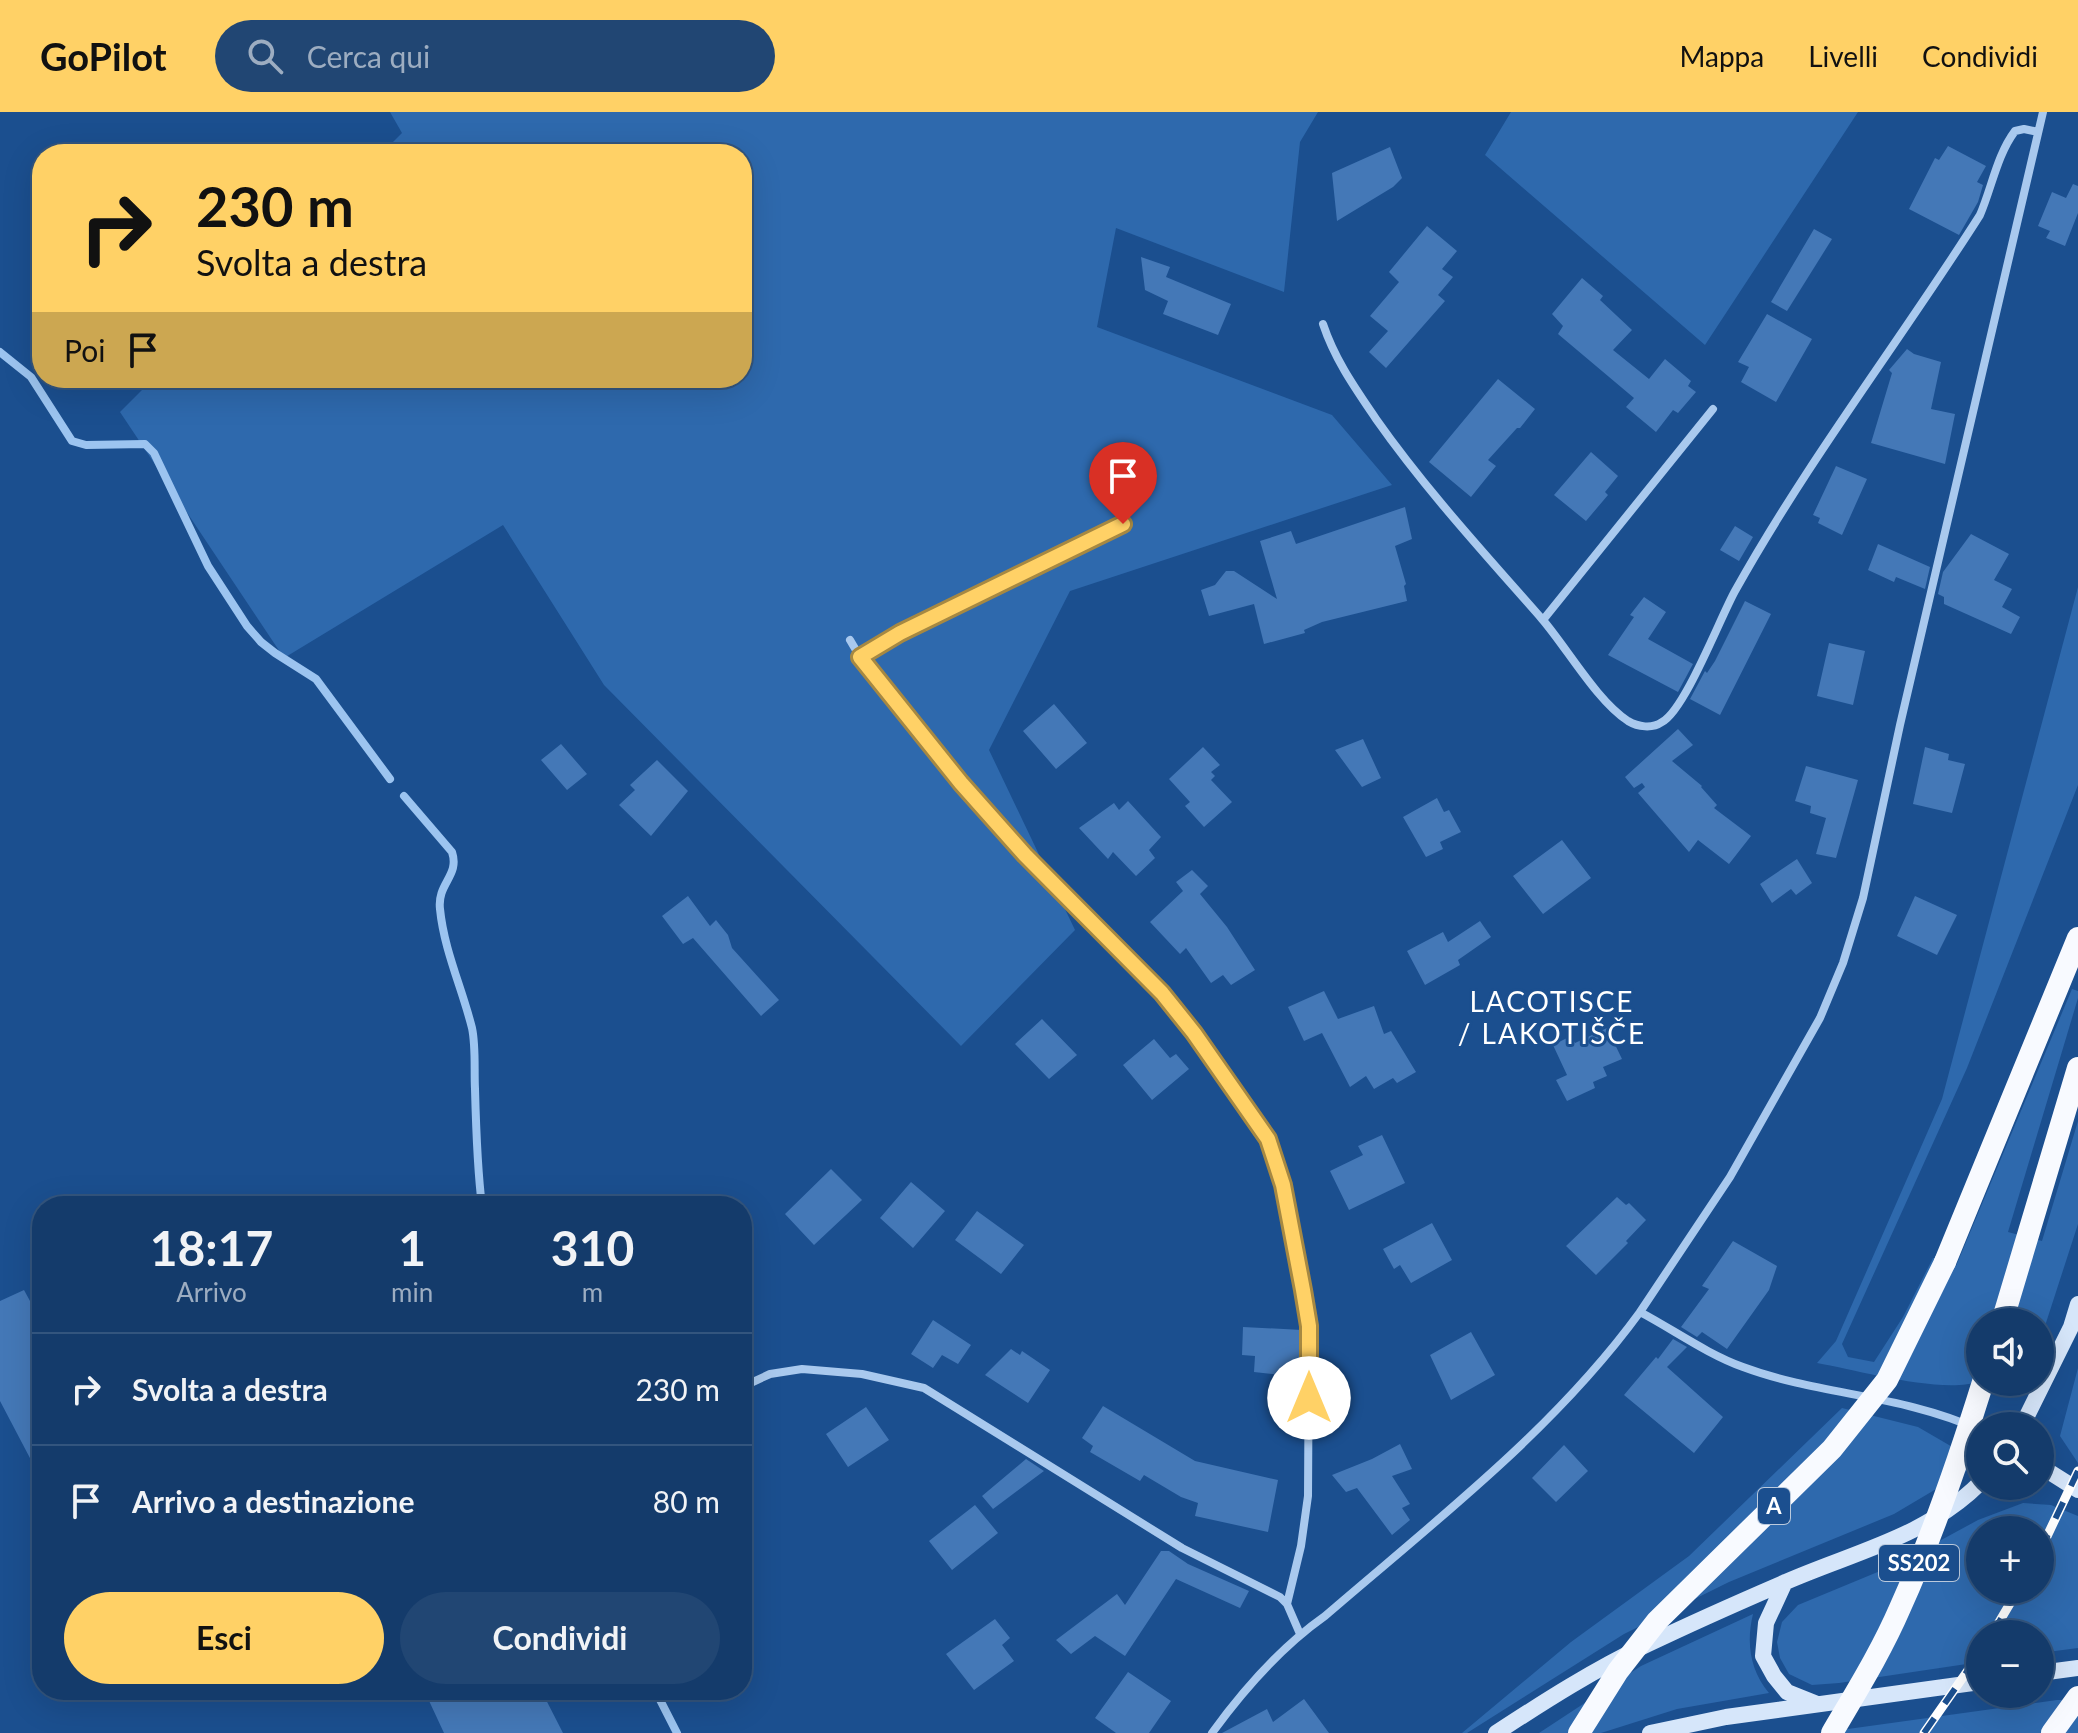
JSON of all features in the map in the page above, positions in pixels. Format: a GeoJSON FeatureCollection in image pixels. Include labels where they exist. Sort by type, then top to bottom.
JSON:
{"type":"FeatureCollection","features":[{"type":"Feature","properties":{"kind":"highway","name":"A"},"geometry":{"type":"LineString","coordinates":[[1579,1733],[1618,1671],[1657,1621],[1832,1449],[1887,1380],[1945,1262],[2078,938]]}},
{"type":"Feature","properties":{"kind":"highway"},"geometry":{"type":"LineString","coordinates":[[2006,1308],[2078,1068]]}},
{"type":"Feature","properties":{"kind":"highway","name":"SS202"},"geometry":{"type":"LineString","coordinates":[[1832,1733],[1899,1610],[1959,1458],[1979,1396]]}},
{"type":"Feature","properties":{"kind":"highway"},"geometry":{"type":"LineString","coordinates":[[2052,1733],[2078,1697]]}},
{"type":"Feature","properties":{"kind":"main road"},"geometry":{"type":"LineString","coordinates":[[2029,1412],[2071,1327],[2078,1304]]}},
{"type":"Feature","properties":{"kind":"main road"},"geometry":{"type":"LineString","coordinates":[[2054,1475],[2078,1490]]}},
{"type":"Feature","properties":{"kind":"main road"},"geometry":{"type":"LineString","coordinates":[[1496,1733],[1571,1685],[1646,1644],[1785,1582],[1912,1532],[1943,1514],[1966,1495]]}},
{"type":"Feature","properties":{"kind":"main road"},"geometry":{"type":"LineString","coordinates":[[1785,1582],[1766,1623],[1763,1656],[1787,1692],[1819,1704]]}},
{"type":"Feature","properties":{"kind":"main road"},"geometry":{"type":"LineString","coordinates":[[2054,1671],[2078,1668]]}},
{"type":"Feature","properties":{"kind":"main road"},"geometry":{"type":"LineString","coordinates":[[1650,1733],[1726,1717],[1966,1684]]}},
{"type":"Feature","properties":{"kind":"street"},"geometry":{"type":"LineString","coordinates":[[1212,1733],[1235,1702],[1300,1634],[1516,1449],[1591,1372],[1640,1312],[1730,1177],[1820,1018],[1843,963],[1863,898],[1900,725],[2043,112]]}},
{"type":"Feature","properties":{"kind":"street"},"geometry":{"type":"LineString","coordinates":[[1323,324],[1344,373],[1400,453],[1490,564],[1543,620],[1602,695],[1625,719],[1645,727],[1663,722],[1677,709],[1727,606],[1777,517],[1980,215],[2004,145],[2015,131],[2038,132]]}},
{"type":"Feature","properties":{"kind":"street"},"geometry":{"type":"LineString","coordinates":[[1543,620],[1713,409]]}},
{"type":"Feature","properties":{"kind":"street"},"geometry":{"type":"LineString","coordinates":[[860,657],[900,633],[1123,524]]}},
{"type":"Feature","properties":{"kind":"street"},"geometry":{"type":"LineString","coordinates":[[850,640],[860,657],[961,783],[1025,855],[1170,1003],[1268,1139],[1283,1185],[1309,1326],[1308,1496],[1287,1604]]}},
{"type":"Feature","properties":{"kind":"street"},"geometry":{"type":"LineString","coordinates":[[1640,1312],[1743,1367],[1790,1381],[1910,1404],[1966,1424]]}},
{"type":"Feature","properties":{"kind":"street"},"geometry":{"type":"LineString","coordinates":[[752,1382],[770,1374],[802,1369],[862,1374],[924,1388],[1182,1548],[1280,1597],[1287,1604],[1300,1634]]}},
{"type":"Feature","properties":{"kind":"shaded area"},"geometry":{"type":"Polygon","coordinates":[[[390,112],[1318,112],[1300,142],[1284,292],[1116,228],[1097,327],[1332,415],[1392,485],[1070,591],[989,750],[1075,930],[961,1046],[604,685],[503,525],[284,658],[120,412],[144,388],[752,388],[752,144],[391,144],[402,133],[390,112]]]}},
{"type":"Feature","properties":{"kind":"shaded area"},"geometry":{"type":"Polygon","coordinates":[[[1511,112],[1858,112],[1705,345],[1485,155],[1511,112]]]}},
{"type":"Feature","properties":{"kind":"shaded area"},"geometry":{"type":"Polygon","coordinates":[[[2078,587],[2078,785],[1967,1068],[1842,1344],[1848,1357],[1874,1362],[1903,1317],[1933,1258],[1956,1266],[2072,989],[2078,991],[2078,998],[2008,1232],[2042,1241],[2078,1121],[2078,1224],[2051,1308],[1966,1308],[1964,1385],[1923,1383],[1817,1363],[1836,1341],[1942,1099],[2078,587]]]}},
{"type":"Feature","properties":{"kind":"shaded area"},"geometry":{"type":"Polygon","coordinates":[[[2078,1368],[2078,1463],[2060,1436],[2078,1368]]]}},
{"type":"Feature","properties":{"kind":"shaded area"},"geometry":{"type":"Polygon","coordinates":[[[1842,1408],[1918,1427],[1966,1455],[1966,1471],[1894,1514],[1729,1582],[1624,1634],[1467,1733],[1462,1733],[1571,1642],[1689,1556],[1842,1408]]]}},
{"type":"Feature","properties":{"kind":"shaded area"},"geometry":{"type":"Polygon","coordinates":[[[2023,1503],[2051,1505],[2078,1516],[2078,1648],[2054,1651],[2054,1620],[1966,1620],[1966,1664],[1812,1685],[1789,1674],[1780,1658],[1777,1642],[1782,1622],[1798,1605],[1897,1564],[1966,1527],[1966,1604],[2054,1604],[2054,1516],[1989,1516],[2023,1503]]]}},
{"type":"Feature","properties":{"kind":"shaded area"},"geometry":{"type":"Polygon","coordinates":[[[1753,1614],[1751,1656],[1769,1693],[1677,1709],[1601,1733],[1539,1733],[1641,1666],[1753,1614]]]}},
{"type":"Feature","properties":{"kind":"shaded area"},"geometry":{"type":"Polygon","coordinates":[[[2054,1700],[2078,1700],[2078,1733],[1819,1733],[1999,1708],[2054,1708],[2054,1700]]]}},
{"type":"Feature","properties":{"kind":"building"},"geometry":{"type":"Polygon","coordinates":[[[1948,146],[1986,166],[1977,182],[1983,185],[1978,202],[1959,235],[1909,209],[1935,158],[1939,160],[1948,146]]]}},
{"type":"Feature","properties":{"kind":"building"},"geometry":{"type":"Polygon","coordinates":[[[1390,147],[1402,178],[1393,187],[1337,221],[1332,173],[1390,147]]]}},
{"type":"Feature","properties":{"kind":"building"},"geometry":{"type":"Polygon","coordinates":[[[2073,184],[2078,186],[2078,213],[2065,246],[2046,238],[2050,231],[2038,226],[2052,192],[2066,198],[2073,184]]]}},
{"type":"Feature","properties":{"kind":"building"},"geometry":{"type":"Polygon","coordinates":[[[1427,226],[1457,251],[1442,269],[1453,277],[1438,295],[1445,301],[1386,368],[1369,352],[1388,331],[1370,316],[1399,282],[1389,272],[1427,226]]]}},
{"type":"Feature","properties":{"kind":"building"},"geometry":{"type":"Polygon","coordinates":[[[1814,229],[1832,239],[1787,311],[1771,302],[1814,229]]]}},
{"type":"Feature","properties":{"kind":"building"},"geometry":{"type":"Polygon","coordinates":[[[1141,257],[1170,267],[1166,277],[1231,304],[1218,335],[1163,314],[1168,301],[1145,290],[1141,257]]]}},
{"type":"Feature","properties":{"kind":"building"},"geometry":{"type":"Polygon","coordinates":[[[1582,278],[1603,296],[1600,300],[1632,330],[1613,350],[1649,379],[1665,359],[1691,381],[1688,386],[1696,392],[1678,413],[1673,410],[1656,432],[1626,407],[1634,398],[1558,334],[1563,326],[1552,314],[1582,278]]]}},
{"type":"Feature","properties":{"kind":"building"},"geometry":{"type":"Polygon","coordinates":[[[1767,314],[1812,339],[1776,402],[1741,382],[1749,367],[1738,362],[1767,314]]]}},
{"type":"Feature","properties":{"kind":"building"},"geometry":{"type":"Polygon","coordinates":[[[1907,349],[1941,362],[1931,409],[1955,414],[1945,464],[1871,443],[1892,373],[1889,370],[1907,349]]]}},
{"type":"Feature","properties":{"kind":"building"},"geometry":{"type":"Polygon","coordinates":[[[1498,379],[1535,409],[1488,460],[1496,466],[1471,497],[1429,462],[1498,379]]]}},
{"type":"Feature","properties":{"kind":"building"},"geometry":{"type":"Polygon","coordinates":[[[1591,452],[1618,476],[1605,492],[1608,495],[1586,521],[1554,495],[1591,452]]]}},
{"type":"Feature","properties":{"kind":"building"},"geometry":{"type":"Polygon","coordinates":[[[1836,466],[1867,479],[1842,535],[1818,523],[1820,518],[1813,515],[1836,466]]]}},
{"type":"Feature","properties":{"kind":"building"},"geometry":{"type":"Polygon","coordinates":[[[1405,507],[1412,539],[1395,546],[1406,584],[1407,601],[1322,622],[1304,630],[1305,633],[1264,644],[1254,604],[1209,616],[1201,590],[1215,585],[1226,571],[1234,571],[1277,599],[1260,541],[1291,531],[1296,544],[1405,507]]]}},
{"type":"Feature","properties":{"kind":"building"},"geometry":{"type":"Polygon","coordinates":[[[1735,526],[1753,537],[1739,561],[1720,550],[1735,526]]]}},
{"type":"Feature","properties":{"kind":"building"},"geometry":{"type":"Polygon","coordinates":[[[1971,534],[2009,554],[1994,580],[2012,589],[2002,607],[2020,617],[2011,634],[1944,604],[1944,597],[1938,594],[1943,572],[1971,534]]]}},
{"type":"Feature","properties":{"kind":"building"},"geometry":{"type":"Polygon","coordinates":[[[1878,544],[1930,567],[1925,589],[1896,577],[1894,582],[1868,570],[1878,544]]]}},
{"type":"Feature","properties":{"kind":"building"},"geometry":{"type":"Polygon","coordinates":[[[1644,597],[1666,612],[1648,639],[1693,664],[1678,692],[1608,655],[1634,617],[1630,615],[1644,597]]]}},
{"type":"Feature","properties":{"kind":"building"},"geometry":{"type":"Polygon","coordinates":[[[1745,601],[1771,614],[1720,715],[1690,699],[1705,671],[1707,673],[1715,661],[1745,601]]]}},
{"type":"Feature","properties":{"kind":"building"},"geometry":{"type":"Polygon","coordinates":[[[1829,643],[1865,651],[1853,705],[1817,696],[1829,643]]]}},
{"type":"Feature","properties":{"kind":"building"},"geometry":{"type":"Polygon","coordinates":[[[1054,704],[1087,743],[1056,769],[1023,731],[1054,704]]]}},
{"type":"Feature","properties":{"kind":"building"},"geometry":{"type":"Polygon","coordinates":[[[1678,729],[1693,745],[1672,761],[1702,786],[1717,805],[1714,808],[1751,836],[1729,864],[1698,840],[1689,852],[1638,793],[1645,787],[1642,783],[1634,788],[1625,777],[1678,729]]]}},
{"type":"Feature","properties":{"kind":"building"},"geometry":{"type":"Polygon","coordinates":[[[1363,739],[1381,778],[1362,787],[1335,750],[1363,739]]]}},
{"type":"Feature","properties":{"kind":"building"},"geometry":{"type":"Polygon","coordinates":[[[561,744],[587,774],[567,790],[541,760],[561,744]]]}},
{"type":"Feature","properties":{"kind":"building"},"geometry":{"type":"Polygon","coordinates":[[[1203,747],[1220,765],[1211,772],[1215,776],[1211,780],[1232,802],[1204,827],[1185,806],[1190,802],[1169,779],[1203,747]]]}},
{"type":"Feature","properties":{"kind":"building"},"geometry":{"type":"Polygon","coordinates":[[[1925,747],[1949,754],[1948,760],[1965,764],[1952,813],[1913,804],[1925,747]]]}},
{"type":"Feature","properties":{"kind":"building"},"geometry":{"type":"Polygon","coordinates":[[[657,760],[688,791],[651,836],[619,805],[635,790],[630,785],[657,760]]]}},
{"type":"Feature","properties":{"kind":"building"},"geometry":{"type":"Polygon","coordinates":[[[1806,766],[1858,780],[1836,858],[1816,854],[1826,818],[1810,813],[1811,806],[1795,801],[1806,766]]]}},
{"type":"Feature","properties":{"kind":"building"},"geometry":{"type":"Polygon","coordinates":[[[1437,798],[1444,812],[1449,810],[1461,832],[1440,842],[1443,849],[1426,857],[1403,817],[1437,798]]]}},
{"type":"Feature","properties":{"kind":"building"},"geometry":{"type":"Polygon","coordinates":[[[1128,801],[1161,837],[1149,850],[1155,858],[1136,876],[1113,852],[1108,859],[1079,828],[1114,803],[1119,810],[1128,801]]]}},
{"type":"Feature","properties":{"kind":"building"},"geometry":{"type":"Polygon","coordinates":[[[1562,840],[1591,878],[1543,914],[1513,876],[1562,840]]]}},
{"type":"Feature","properties":{"kind":"building"},"geometry":{"type":"Polygon","coordinates":[[[1797,859],[1812,883],[1796,895],[1791,889],[1772,903],[1760,884],[1797,859]]]}},
{"type":"Feature","properties":{"kind":"building"},"geometry":{"type":"Polygon","coordinates":[[[1192,870],[1208,886],[1200,894],[1227,927],[1255,970],[1231,985],[1223,975],[1211,983],[1186,948],[1180,954],[1150,922],[1183,891],[1176,882],[1192,870]]]}},
{"type":"Feature","properties":{"kind":"building"},"geometry":{"type":"Polygon","coordinates":[[[688,896],[710,926],[716,920],[728,935],[732,948],[779,1000],[761,1016],[693,938],[683,944],[662,916],[688,896]]]}},
{"type":"Feature","properties":{"kind":"building"},"geometry":{"type":"Polygon","coordinates":[[[1915,896],[1957,915],[1937,955],[1897,936],[1915,896]]]}},
{"type":"Feature","properties":{"kind":"building"},"geometry":{"type":"Polygon","coordinates":[[[1480,921],[1491,937],[1458,960],[1460,965],[1425,985],[1407,951],[1443,932],[1448,942],[1480,921]]]}},
{"type":"Feature","properties":{"kind":"building"},"geometry":{"type":"Polygon","coordinates":[[[1324,991],[1338,1019],[1374,1006],[1384,1034],[1391,1031],[1416,1072],[1397,1083],[1393,1078],[1374,1089],[1366,1076],[1350,1087],[1322,1033],[1304,1041],[1288,1007],[1324,991]]]}},
{"type":"Feature","properties":{"kind":"building"},"geometry":{"type":"Polygon","coordinates":[[[1042,1019],[1077,1055],[1049,1079],[1015,1044],[1042,1019]]]}},
{"type":"Feature","properties":{"kind":"building"},"geometry":{"type":"Polygon","coordinates":[[[1607,1028],[1622,1059],[1603,1067],[1607,1076],[1593,1082],[1595,1088],[1567,1101],[1556,1080],[1567,1075],[1553,1045],[1571,1036],[1575,1043],[1607,1028]]]}},
{"type":"Feature","properties":{"kind":"building"},"geometry":{"type":"Polygon","coordinates":[[[1154,1039],[1170,1058],[1176,1054],[1189,1069],[1152,1100],[1123,1065],[1154,1039]]]}},
{"type":"Feature","properties":{"kind":"building"},"geometry":{"type":"Polygon","coordinates":[[[1382,1135],[1405,1183],[1349,1210],[1330,1171],[1363,1155],[1358,1146],[1382,1135]]]}},
{"type":"Feature","properties":{"kind":"building"},"geometry":{"type":"Polygon","coordinates":[[[831,1169],[862,1200],[814,1245],[785,1214],[831,1169]]]}},
{"type":"Feature","properties":{"kind":"building"},"geometry":{"type":"Polygon","coordinates":[[[911,1182],[945,1211],[913,1248],[880,1218],[911,1182]]]}},
{"type":"Feature","properties":{"kind":"building"},"geometry":{"type":"Polygon","coordinates":[[[1617,1197],[1626,1205],[1629,1203],[1646,1220],[1596,1275],[1566,1246],[1617,1197]]]}},
{"type":"Feature","properties":{"kind":"building"},"geometry":{"type":"Polygon","coordinates":[[[977,1211],[1024,1245],[1001,1274],[955,1240],[977,1211]]]}},
{"type":"Feature","properties":{"kind":"building"},"geometry":{"type":"Polygon","coordinates":[[[1432,1223],[1452,1260],[1411,1283],[1400,1265],[1394,1269],[1383,1249],[1432,1223]]]}},
{"type":"Feature","properties":{"kind":"building"},"geometry":{"type":"Polygon","coordinates":[[[1733,1241],[1777,1266],[1769,1290],[1727,1349],[1702,1332],[1697,1337],[1681,1327],[1709,1289],[1702,1286],[1733,1241]]]}},
{"type":"Feature","properties":{"kind":"building"},"geometry":{"type":"Polygon","coordinates":[[[24,1290],[32,1305],[32,1462],[0,1401],[0,1301],[24,1290]]]}},
{"type":"Feature","properties":{"kind":"building"},"geometry":{"type":"Polygon","coordinates":[[[933,1320],[971,1345],[958,1364],[942,1355],[933,1368],[911,1354],[933,1320]]]}},
{"type":"Feature","properties":{"kind":"building"},"geometry":{"type":"Polygon","coordinates":[[[1243,1327],[1302,1330],[1298,1377],[1254,1372],[1255,1356],[1242,1355],[1243,1327]]]}},
{"type":"Feature","properties":{"kind":"building"},"geometry":{"type":"Polygon","coordinates":[[[1471,1332],[1495,1375],[1451,1400],[1430,1355],[1471,1332]]]}},
{"type":"Feature","properties":{"kind":"building"},"geometry":{"type":"Polygon","coordinates":[[[1673,1339],[1687,1347],[1667,1367],[1723,1417],[1694,1453],[1624,1395],[1673,1339]]]}},
{"type":"Feature","properties":{"kind":"building"},"geometry":{"type":"Polygon","coordinates":[[[1011,1349],[1020,1355],[1022,1351],[1050,1370],[1028,1403],[985,1375],[1011,1349]]]}},
{"type":"Feature","properties":{"kind":"building"},"geometry":{"type":"Polygon","coordinates":[[[1103,1406],[1195,1461],[1278,1480],[1268,1532],[1195,1516],[1198,1503],[1181,1497],[1144,1475],[1140,1481],[1090,1452],[1093,1446],[1082,1438],[1103,1406]]]}},
{"type":"Feature","properties":{"kind":"building"},"geometry":{"type":"Polygon","coordinates":[[[866,1407],[889,1440],[848,1467],[826,1434],[866,1407]]]}},
{"type":"Feature","properties":{"kind":"building"},"geometry":{"type":"Polygon","coordinates":[[[1400,1444],[1412,1469],[1392,1476],[1410,1504],[1402,1508],[1410,1520],[1392,1535],[1357,1488],[1346,1492],[1332,1475],[1400,1444]]]}},
{"type":"Feature","properties":{"kind":"building"},"geometry":{"type":"Polygon","coordinates":[[[1564,1445],[1588,1471],[1556,1502],[1532,1478],[1564,1445]]]}},
{"type":"Feature","properties":{"kind":"building"},"geometry":{"type":"Polygon","coordinates":[[[1026,1459],[1044,1471],[993,1509],[982,1496],[1026,1459]]]}},
{"type":"Feature","properties":{"kind":"building"},"geometry":{"type":"Polygon","coordinates":[[[975,1505],[998,1533],[952,1570],[929,1541],[975,1505]]]}},
{"type":"Feature","properties":{"kind":"building"},"geometry":{"type":"Polygon","coordinates":[[[1161,1551],[1169,1551],[1188,1564],[1249,1591],[1240,1608],[1176,1579],[1125,1656],[1095,1636],[1071,1654],[1056,1640],[1117,1594],[1125,1605],[1161,1551]]]}},
{"type":"Feature","properties":{"kind":"building"},"geometry":{"type":"Polygon","coordinates":[[[995,1619],[1010,1638],[1002,1645],[1014,1661],[974,1690],[946,1654],[995,1619]]]}},
{"type":"Feature","properties":{"kind":"building"},"geometry":{"type":"Polygon","coordinates":[[[1128,1672],[1171,1701],[1149,1733],[1116,1733],[1095,1718],[1128,1672]]]}},
{"type":"Feature","properties":{"kind":"building"},"geometry":{"type":"Polygon","coordinates":[[[1304,1699],[1329,1733],[1222,1733],[1267,1709],[1273,1722],[1304,1699]]]}},
{"type":"Feature","properties":{"kind":"building"},"geometry":{"type":"Polygon","coordinates":[[[429,1700],[546,1700],[563,1733],[444,1733],[429,1700]]]}},
{"type":"Feature","properties":{"kind":"waterway"},"geometry":{"type":"LineString","coordinates":[[0,352],[32,379]]}},
{"type":"Feature","properties":{"kind":"waterway"},"geometry":{"type":"LineString","coordinates":[[38,388],[72,441],[86,445],[145,444],[154,453],[208,566],[247,626],[275,653],[316,679],[390,779]]}},
{"type":"Feature","properties":{"kind":"waterway"},"geometry":{"type":"LineString","coordinates":[[404,796],[452,852],[454,860],[442,892],[440,909],[445,939],[473,1035],[481,1196]]}},
{"type":"Feature","properties":{"kind":"waterway"},"geometry":{"type":"LineString","coordinates":[[660,1700],[677,1733]]}},
{"type":"Feature","properties":{"kind":"railway"},"geometry":{"type":"LineString","coordinates":[[2054,1522],[2078,1471]]}},
{"type":"Feature","properties":{"kind":"railway"},"geometry":{"type":"LineString","coordinates":[[2000,1620],[2010,1604]]}},
{"type":"Feature","properties":{"kind":"railway"},"geometry":{"type":"LineString","coordinates":[[1924,1733],[1966,1673]]}},
{"type":"Feature","properties":{"kind":"district","name":"LACOTISCE / LAKOTIŠČE"},"geometry":{"type":"Point","coordinates":[1552,1018]}},
{"type":"Feature","properties":{"kind":"route"},"geometry":{"type":"LineString","coordinates":[[1123,524],[900,633],[860,657],[940,758],[1025,855],[1162,993],[1268,1139],[1283,1185],[1309,1326],[1309,1398]]}}]}
